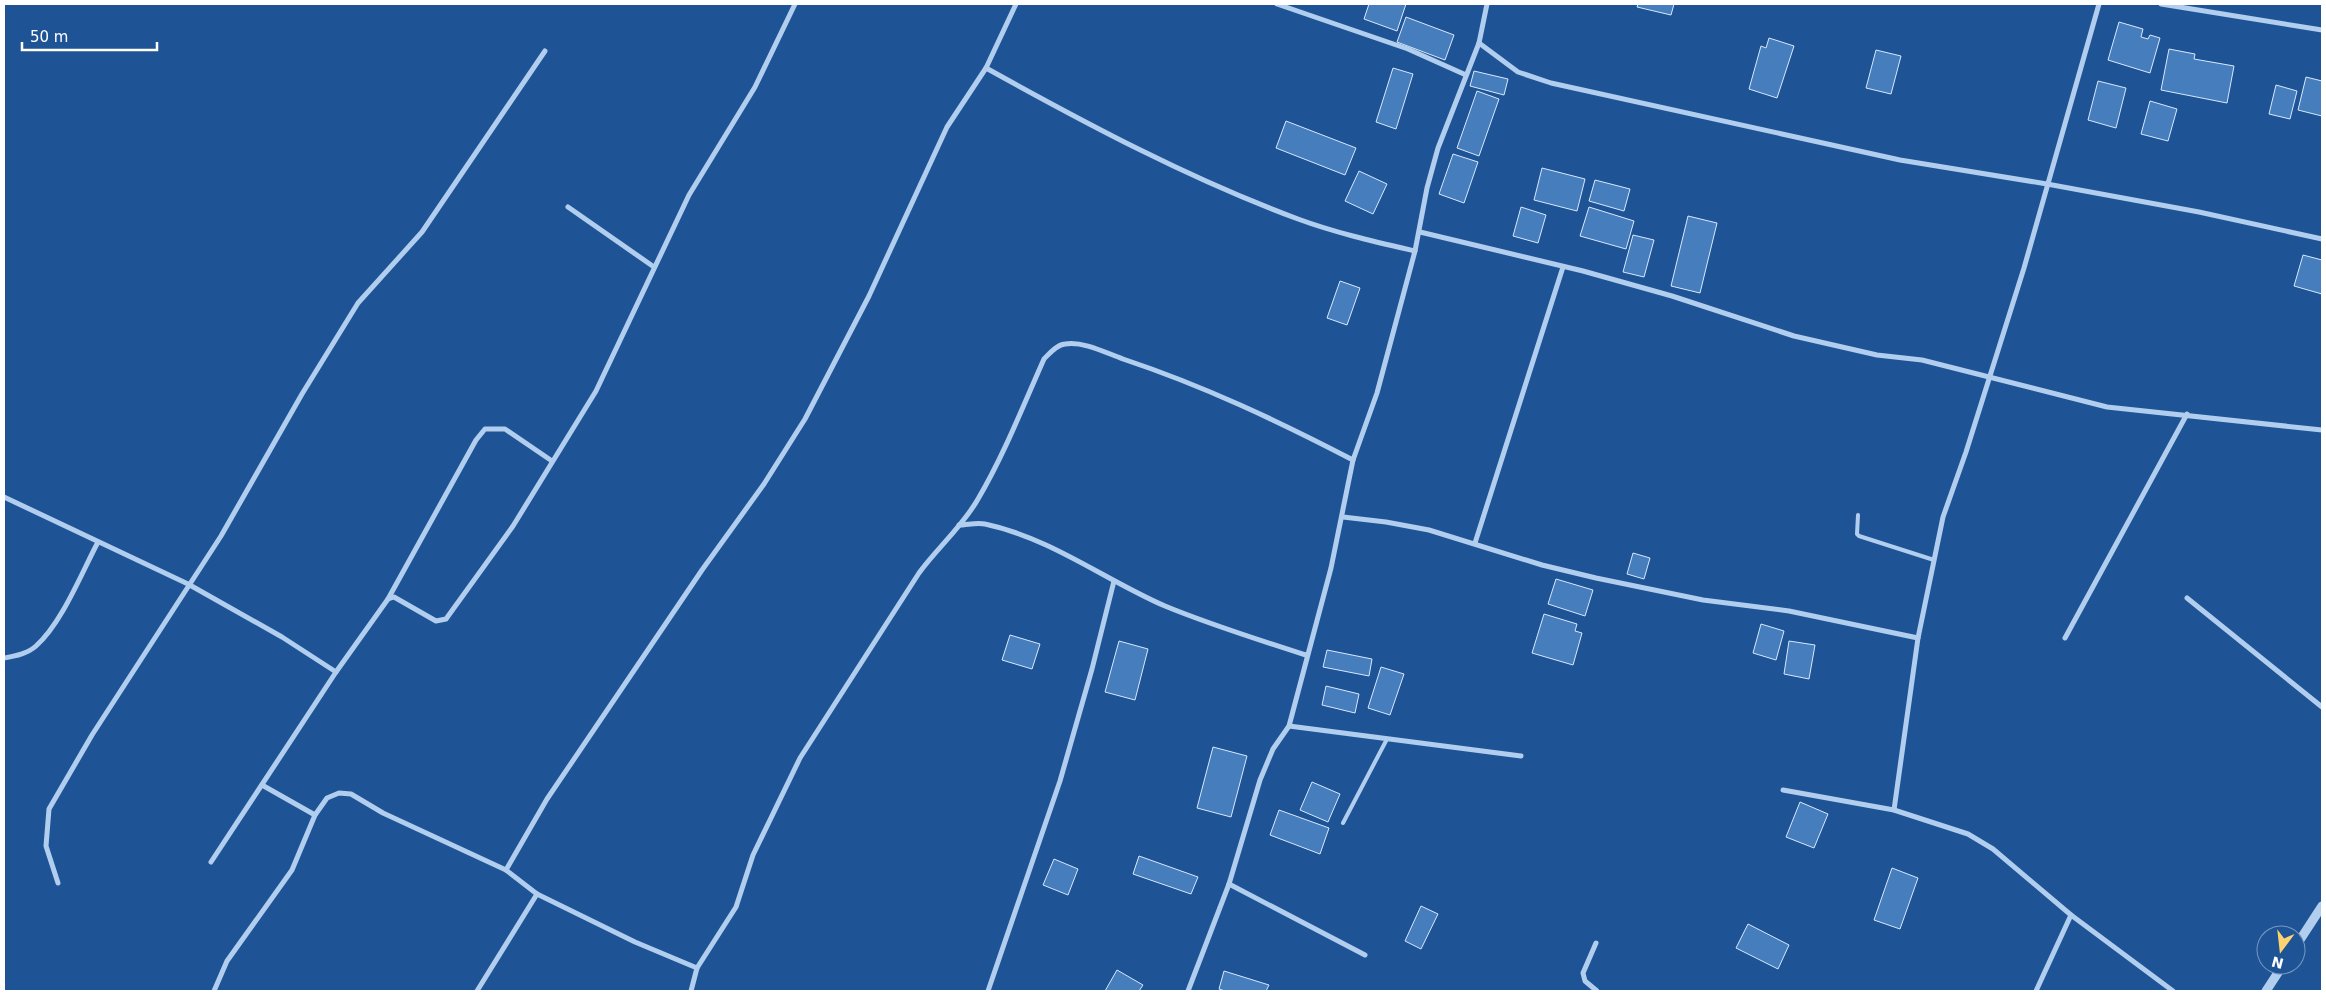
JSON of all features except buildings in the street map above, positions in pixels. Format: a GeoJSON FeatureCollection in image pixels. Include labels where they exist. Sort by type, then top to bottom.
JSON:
{"type":"FeatureCollection","features":[{"type":"Feature","properties":{"kind":"street"},"geometry":{"type":"LineString","coordinates":[[388,600],[394,597],[436,621],[446,619],[513,526],[596,391],[689,194],[755,86],[795,4]]}},
{"type":"Feature","properties":{"kind":"street"},"geometry":{"type":"LineString","coordinates":[[506,870],[547,799],[764,484],[804,419],[869,296],[947,127],[986,68],[1016,4]]}},
{"type":"Feature","properties":{"kind":"street"},"geometry":{"type":"LineString","coordinates":[[1277,4],[1408,49],[1466,75]]}},
{"type":"Feature","properties":{"kind":"street"},"geometry":{"type":"LineString","coordinates":[[1188,991],[1229,884],[1260,780],[1273,749],[1288,726],[1331,568],[1343,517],[1353,460],[1377,393],[1420,232],[1427,188],[1438,148],[1479,43],[1487,4]]}},
{"type":"Feature","properties":{"kind":"street"},"geometry":{"type":"LineString","coordinates":[[1894,810],[1918,638],[1943,517],[1966,452],[2024,268],[2058,154],[2099,4]]}},
{"type":"Feature","properties":{"kind":"street"},"geometry":{"type":"LineString","coordinates":[[2161,4],[2200,6],[2322,30]]}},
{"type":"Feature","properties":{"kind":"street"},"geometry":{"type":"LineString","coordinates":[[1479,43],[1518,72],[1551,83],[1900,160],[2048,184],[2199,212],[2322,239]]}},
{"type":"Feature","properties":{"kind":"street"},"geometry":{"type":"LineString","coordinates":[[58,883],[46,846],[49,809],[92,735],[188,584],[221,536],[302,394],[358,303],[422,232],[544,51]]}},
{"type":"Feature","properties":{"kind":"street"},"geometry":{"type":"LineString","coordinates":[[986,68],[1142,150],[1267,206],[1342,233],[1415,251]]}},
{"type":"Feature","properties":{"kind":"street"},"geometry":{"type":"LineString","coordinates":[[568,207],[654,267]]}},
{"type":"Feature","properties":{"kind":"street"},"geometry":{"type":"LineString","coordinates":[[1420,232],[1672,296],[1794,336],[1877,355],[1922,360],[2107,407],[2188,414],[2322,430]]}},
{"type":"Feature","properties":{"kind":"street"},"geometry":{"type":"LineString","coordinates":[[1475,543],[1563,267]]}},
{"type":"Feature","properties":{"kind":"street"},"geometry":{"type":"LineString","coordinates":[[691,991],[698,968],[736,907],[753,855],[800,758],[919,573],[935,550],[959,525],[978,500],[1044,360],[1053,350],[1064,344],[1076,344],[1103,351],[1173,375],[1276,420],[1353,460]]}},
{"type":"Feature","properties":{"kind":"street"},"geometry":{"type":"LineString","coordinates":[[2066,638],[2188,414]]}},
{"type":"Feature","properties":{"kind":"street"},"geometry":{"type":"LineString","coordinates":[[211,862],[336,672],[388,600],[476,440],[485,429],[505,429],[552,461]]}},
{"type":"Feature","properties":{"kind":"street"},"geometry":{"type":"LineString","coordinates":[[4,497],[188,584],[282,637],[336,672]]}},
{"type":"Feature","properties":{"kind":"street"},"geometry":{"type":"LineString","coordinates":[[1343,517],[1394,523],[1475,543],[1542,565],[1596,578],[1703,600],[1789,610],[1918,638]]}},
{"type":"Feature","properties":{"kind":"street"},"geometry":{"type":"LineString","coordinates":[[959,525],[984,523],[1030,539],[1068,555],[1114,581],[1166,606],[1306,655]]}},
{"type":"Feature","properties":{"kind":"street"},"geometry":{"type":"LineString","coordinates":[[4,658],[20,655],[36,646],[56,621],[98,542]]}},
{"type":"Feature","properties":{"kind":"street"},"geometry":{"type":"LineString","coordinates":[[988,991],[1060,781],[1092,669],[1114,581]]}},
{"type":"Feature","properties":{"kind":"street"},"geometry":{"type":"LineString","coordinates":[[2187,598],[2322,707]]}},
{"type":"Feature","properties":{"kind":"street"},"geometry":{"type":"LineString","coordinates":[[1288,726],[1521,756]]}},
{"type":"Feature","properties":{"kind":"street"},"geometry":{"type":"LineString","coordinates":[[262,785],[315,815]]}},
{"type":"Feature","properties":{"kind":"street"},"geometry":{"type":"LineString","coordinates":[[1783,790],[1894,810],[1968,834],[1993,849],[2071,915],[2174,991]]}},
{"type":"Feature","properties":{"kind":"street"},"geometry":{"type":"LineString","coordinates":[[214,991],[227,961],[292,870],[315,815],[327,798],[339,793],[350,794],[383,813],[506,870],[537,894],[635,942],[698,968]]}},
{"type":"Feature","properties":{"kind":"street"},"geometry":{"type":"LineString","coordinates":[[1229,884],[1365,954]]}},
{"type":"Feature","properties":{"kind":"street"},"geometry":{"type":"LineString","coordinates":[[477,991],[537,894]]}},
{"type":"Feature","properties":{"kind":"street"},"geometry":{"type":"LineString","coordinates":[[2306,931],[2322,906]]}},
{"type":"Feature","properties":{"kind":"street"},"geometry":{"type":"LineString","coordinates":[[2036,991],[2071,915]]}},
{"type":"Feature","properties":{"kind":"street"},"geometry":{"type":"LineString","coordinates":[[1596,943],[1583,973],[1584,980],[1597,991]]}},
{"type":"Feature","properties":{"kind":"street"},"geometry":{"type":"LineString","coordinates":[[2266,991],[2276,975]]}},
{"type":"Feature","properties":{"kind":"lane"},"geometry":{"type":"LineString","coordinates":[[1858,515],[1857,534],[1859,536],[1934,560]]}},
{"type":"Feature","properties":{"kind":"lane"},"geometry":{"type":"LineString","coordinates":[[1343,823],[1387,739]]}}]}
